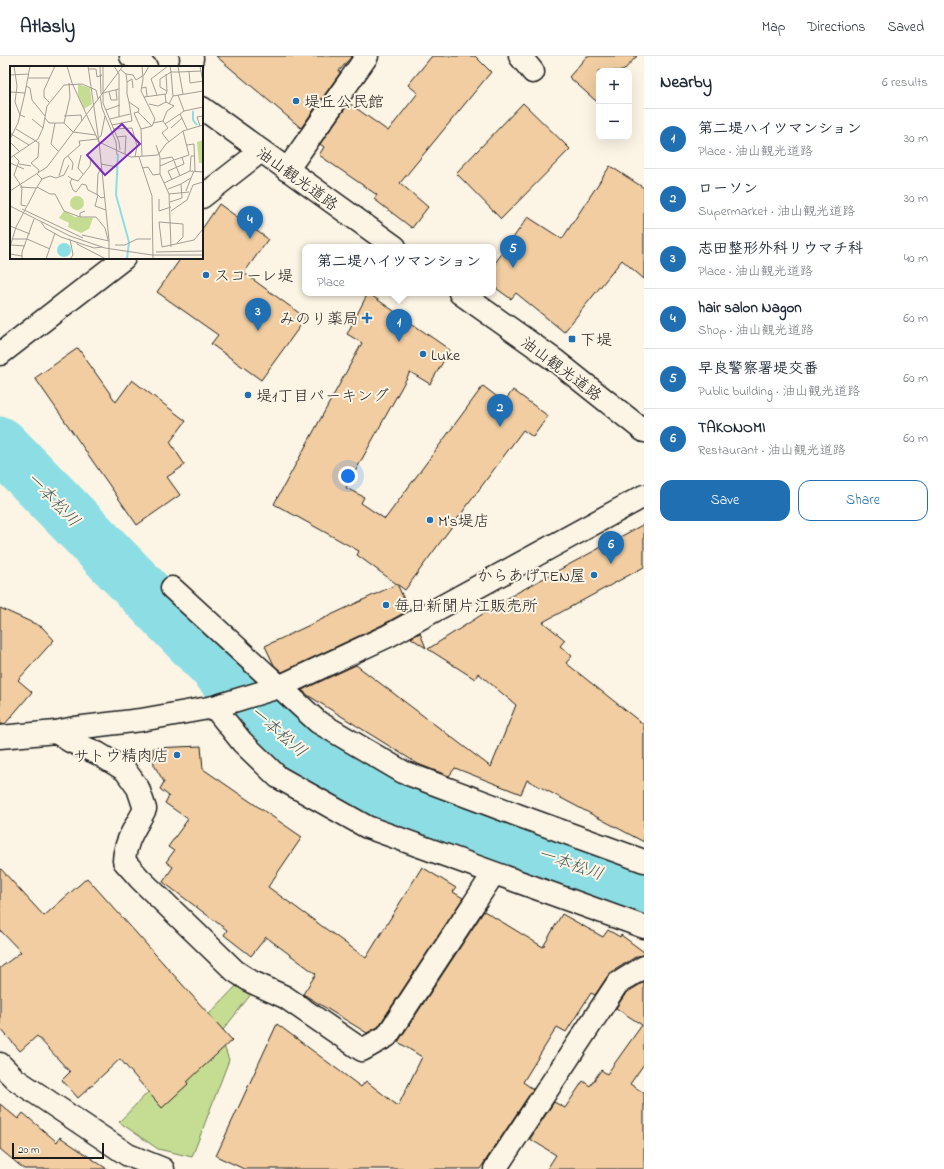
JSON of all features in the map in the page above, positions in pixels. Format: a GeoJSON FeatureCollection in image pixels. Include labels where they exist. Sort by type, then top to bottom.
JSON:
{"type":"FeatureCollection","features":[{"type":"Feature","properties":{"kind":"street"},"geometry":{"type":"LineString","coordinates":[[130,56],[145,66]]}},
{"type":"Feature","properties":{"kind":"street"},"geometry":{"type":"LineString","coordinates":[[190,66],[191,56]]}},
{"type":"Feature","properties":{"kind":"street"},"geometry":{"type":"LineString","coordinates":[[287,170],[367,56]]}},
{"type":"Feature","properties":{"kind":"street","name":"油山観光道路"},"geometry":{"type":"LineString","coordinates":[[203,109],[391,244]]}},
{"type":"Feature","properties":{"kind":"street"},"geometry":{"type":"LineString","coordinates":[[203,196],[261,151]]}},
{"type":"Feature","properties":{"kind":"street"},"geometry":{"type":"LineString","coordinates":[[0,354],[123,259]]}},
{"type":"Feature","properties":{"kind":"street","name":"油山観光道路"},"geometry":{"type":"LineString","coordinates":[[464,296],[556,361],[644,431]]}},
{"type":"Feature","properties":{"kind":"street"},"geometry":{"type":"LineString","coordinates":[[1,736],[56,732],[75,728],[140,720],[221,704],[273,688],[388,636],[644,496]]}},
{"type":"Feature","properties":{"kind":"street"},"geometry":{"type":"LineString","coordinates":[[172,588],[273,688],[318,722],[403,772],[644,861]]}},
{"type":"Feature","properties":{"kind":"street"},"geometry":{"type":"LineString","coordinates":[[221,704],[242,742],[278,777],[367,827],[644,927]]}},
{"type":"Feature","properties":{"kind":"street"},"geometry":{"type":"LineString","coordinates":[[56,732],[125,770],[138,788],[146,809],[130,836],[124,853],[124,861],[140,879],[235,971],[252,982],[284,997],[362,1050],[387,1036],[494,873]]}},
{"type":"Feature","properties":{"kind":"street"},"geometry":{"type":"LineString","coordinates":[[495,1169],[617,984],[644,968]]}},
{"type":"Feature","properties":{"kind":"street"},"geometry":{"type":"LineString","coordinates":[[0,1064],[15,1080],[128,1155],[163,1169]]}},
{"type":"Feature","properties":{"kind":"green space"},"geometry":{"type":"Polygon","coordinates":[[[240,982],[252,993],[220,1034],[229,1060],[192,1157],[158,1149],[119,1122],[186,1053],[189,1035],[240,982]]]}},
{"type":"Feature","properties":{"kind":"building","name":"堤丘公民館"},"geometry":{"type":"Polygon","coordinates":[[[216,56],[352,56],[339,71],[340,73],[301,128],[216,56]]]}},
{"type":"Feature","properties":{"kind":"building"},"geometry":{"type":"Polygon","coordinates":[[[432,56],[475,56],[491,72],[400,183],[428,207],[412,228],[374,199],[377,195],[319,155],[324,147],[320,144],[349,103],[388,131],[418,93],[408,85],[432,56]]]}},
{"type":"Feature","properties":{"kind":"building"},"geometry":{"type":"Polygon","coordinates":[[[587,56],[637,56],[626,68],[596,68],[596,101],[569,77],[587,56]]]}},
{"type":"Feature","properties":{"kind":"building"},"geometry":{"type":"Polygon","coordinates":[[[523,103],[570,149],[501,219],[456,173],[523,103]]]}},
{"type":"Feature","properties":{"kind":"building"},"geometry":{"type":"Polygon","coordinates":[[[610,166],[644,188],[644,279],[622,260],[564,332],[516,293],[511,299],[496,288],[496,262],[528,217],[562,239],[610,166]]]}},
{"type":"Feature","properties":{"kind":"building"},"geometry":{"type":"Polygon","coordinates":[[[219,204],[268,239],[244,273],[306,318],[261,380],[211,344],[218,335],[157,292],[180,259],[203,259],[203,228],[219,204]]]}},
{"type":"Feature","properties":{"kind":"building"},"geometry":{"type":"Polygon","coordinates":[[[366,296],[372,296],[450,350],[430,384],[410,372],[346,488],[364,497],[361,503],[385,519],[483,386],[504,402],[513,390],[548,416],[533,437],[523,430],[405,590],[357,555],[359,551],[274,504],[362,343],[347,334],[366,296]]]}},
{"type":"Feature","properties":{"kind":"building"},"geometry":{"type":"Polygon","coordinates":[[[78,348],[116,402],[132,380],[186,421],[170,442],[185,465],[167,477],[180,495],[137,525],[35,378],[78,348]]]}},
{"type":"Feature","properties":{"kind":"building"},"geometry":{"type":"Polygon","coordinates":[[[644,524],[644,567],[543,622],[565,640],[560,646],[572,656],[566,663],[644,725],[644,842],[527,780],[521,794],[455,768],[449,776],[418,764],[309,696],[302,690],[356,665],[491,767],[516,705],[478,673],[475,679],[428,649],[511,596],[644,524]]]}},
{"type":"Feature","properties":{"kind":"building"},"geometry":{"type":"Polygon","coordinates":[[[397,584],[409,610],[382,625],[282,672],[274,665],[265,646],[397,584]]]}},
{"type":"Feature","properties":{"kind":"building"},"geometry":{"type":"Polygon","coordinates":[[[0,608],[42,627],[54,640],[18,680],[32,692],[5,724],[0,724],[0,608]]]}},
{"type":"Feature","properties":{"kind":"building"},"geometry":{"type":"Polygon","coordinates":[[[420,633],[426,648],[411,638],[420,633]]]}},
{"type":"Feature","properties":{"kind":"building"},"geometry":{"type":"Polygon","coordinates":[[[201,746],[203,769],[302,837],[268,887],[366,958],[422,867],[456,888],[453,892],[463,898],[378,1027],[367,1033],[303,994],[316,974],[266,937],[251,956],[224,935],[227,930],[163,882],[173,867],[166,862],[174,851],[168,847],[188,819],[165,803],[169,796],[160,789],[164,782],[154,765],[153,748],[201,746]]]}},
{"type":"Feature","properties":{"kind":"building"},"geometry":{"type":"Polygon","coordinates":[[[0,868],[44,916],[87,878],[232,1040],[187,1082],[188,1084],[162,1108],[120,1059],[78,1098],[62,1080],[70,1072],[37,1036],[20,1051],[0,1028],[0,968],[21,952],[0,930],[0,868]]]}},
{"type":"Feature","properties":{"kind":"building"},"geometry":{"type":"Polygon","coordinates":[[[484,911],[543,947],[562,914],[603,937],[608,930],[620,937],[621,935],[644,952],[644,955],[637,956],[610,973],[595,995],[591,993],[566,1032],[557,1027],[523,1082],[533,1089],[480,1169],[244,1169],[216,1156],[277,1024],[361,1087],[366,1081],[398,1106],[422,1057],[398,1042],[484,911]]]}},
{"type":"Feature","properties":{"kind":"building"},"geometry":{"type":"Polygon","coordinates":[[[644,982],[644,1064],[630,1084],[644,1093],[644,1169],[547,1169],[556,1155],[530,1139],[554,1102],[565,1108],[583,1081],[590,1086],[601,1070],[607,1074],[642,1025],[616,1008],[626,993],[644,982]]]}},
{"type":"Feature","properties":{"kind":"building"},"geometry":{"type":"Polygon","coordinates":[[[0,1104],[18,1119],[23,1113],[57,1142],[60,1137],[107,1169],[24,1169],[0,1149],[0,1104]]]}},
{"type":"Feature","properties":{"kind":"waterway","name":"一本松川"},"geometry":{"type":"LineString","coordinates":[[0,444],[216,666],[259,718],[295,744],[345,785],[644,888]]}},
{"type":"Feature","properties":{"kind":"place","name":"堤丘公民館"},"geometry":{"type":"Point","coordinates":[296,101]}},
{"type":"Feature","properties":{"kind":"place","name":"hair salon Nagon"},"geometry":{"type":"Point","coordinates":[250,239]}},
{"type":"Feature","properties":{"kind":"place","name":"早良警察署堤交番"},"geometry":{"type":"Point","coordinates":[513,268]}},
{"type":"Feature","properties":{"kind":"place","name":"スコーレ堤"},"geometry":{"type":"Point","coordinates":[206,275]}},
{"type":"Feature","properties":{"kind":"place","name":"みのり薬局"},"geometry":{"type":"Point","coordinates":[367,318]}},
{"type":"Feature","properties":{"kind":"place","name":"志田整形外科リウマチ科"},"geometry":{"type":"Point","coordinates":[258,331]}},
{"type":"Feature","properties":{"kind":"place","name":"下堤"},"geometry":{"type":"Point","coordinates":[572,339]}},
{"type":"Feature","properties":{"kind":"place","name":"第二堤ハイツマンション"},"geometry":{"type":"Point","coordinates":[399,342]}},
{"type":"Feature","properties":{"kind":"place","name":"Luke"},"geometry":{"type":"Point","coordinates":[423,354]}},
{"type":"Feature","properties":{"kind":"place","name":"堤1丁目パーキング"},"geometry":{"type":"Point","coordinates":[248,395]}},
{"type":"Feature","properties":{"kind":"place","name":"ローソン"},"geometry":{"type":"Point","coordinates":[500,427]}},
{"type":"Feature","properties":{"kind":"place","name":"M's堤店"},"geometry":{"type":"Point","coordinates":[430,520]}},
{"type":"Feature","properties":{"kind":"place","name":"TAKONOMI"},"geometry":{"type":"Point","coordinates":[611,564]}},
{"type":"Feature","properties":{"kind":"place","name":"からあげTEN屋"},"geometry":{"type":"Point","coordinates":[594,575]}},
{"type":"Feature","properties":{"kind":"place","name":"毎日新聞片江販売所"},"geometry":{"type":"Point","coordinates":[386,605]}},
{"type":"Feature","properties":{"kind":"place","name":"サトウ精肉店"},"geometry":{"type":"Point","coordinates":[177,755]}}]}
